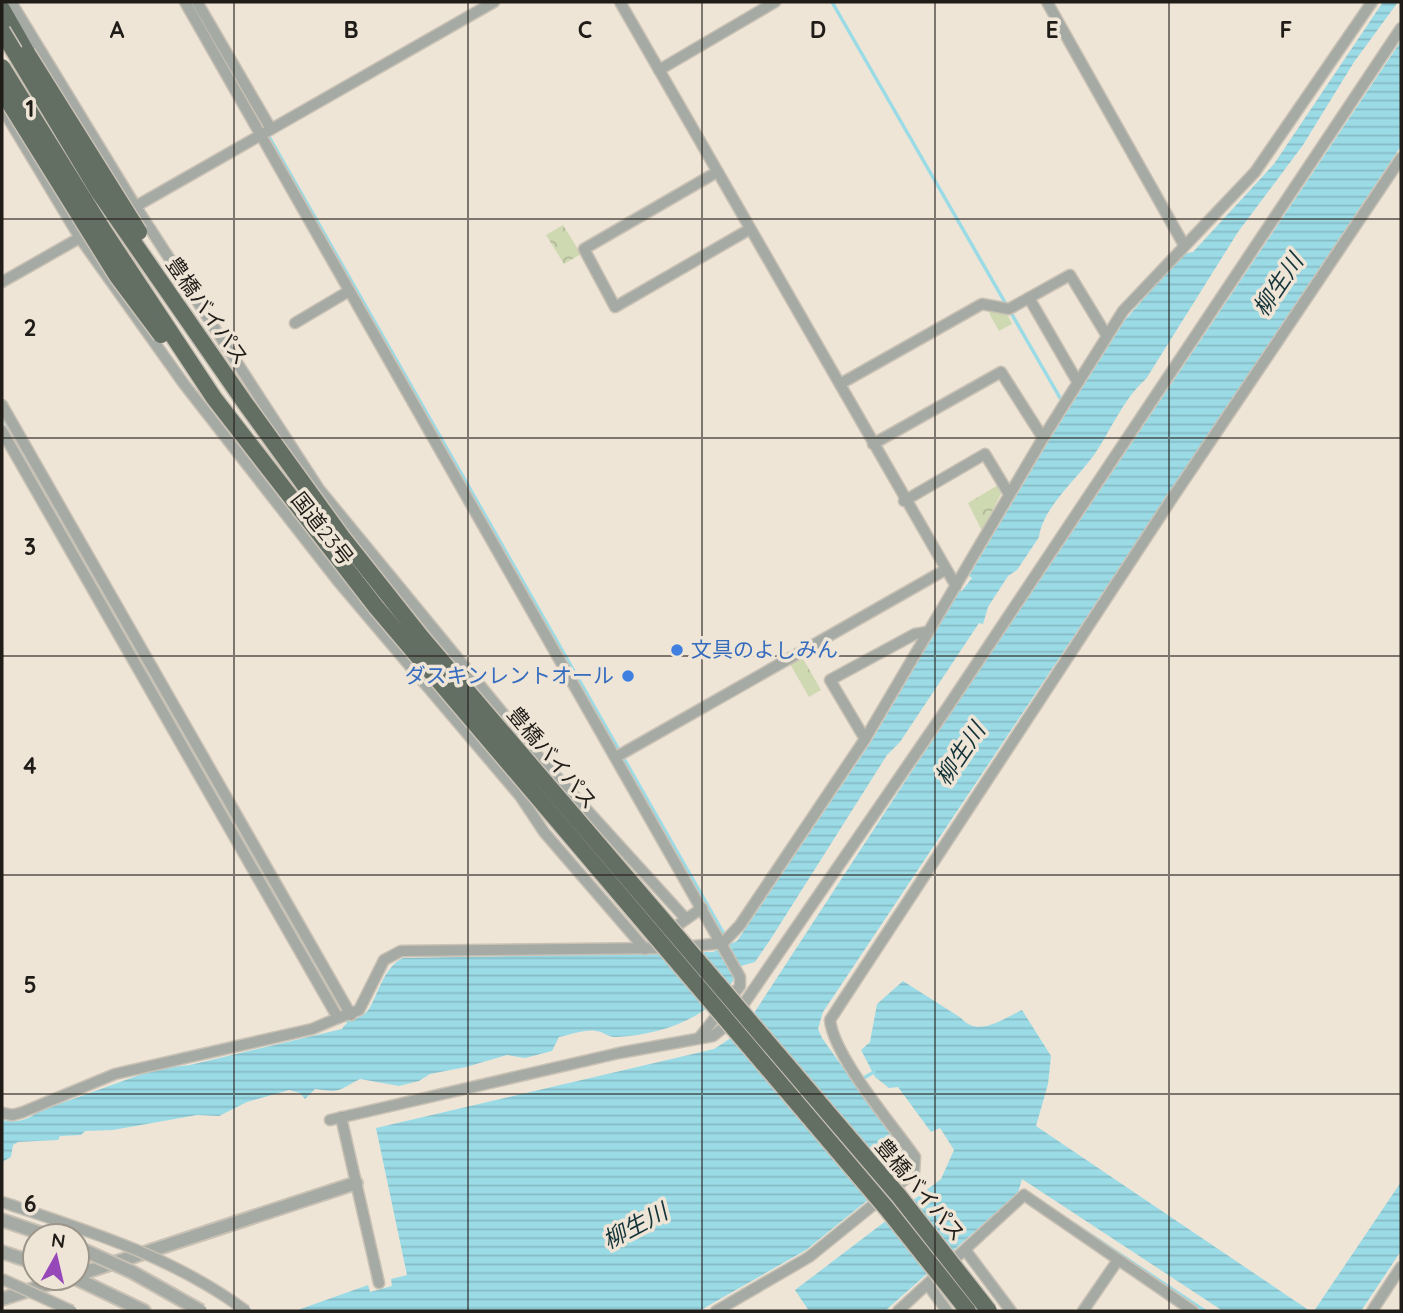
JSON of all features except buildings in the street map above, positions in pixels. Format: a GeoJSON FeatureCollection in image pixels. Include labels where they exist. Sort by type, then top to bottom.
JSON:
{"type":"FeatureCollection","features":[{"type":"Feature","properties":{"kind":"highway"},"geometry":{"type":"LineString","coordinates":[[2,9],[27,54],[158,262],[210,352]]}},
{"type":"Feature","properties":{"kind":"highway","name":"豊橋バイパス"},"geometry":{"type":"LineString","coordinates":[[2,31],[98,191],[290,466],[422,638],[898,1196],[989,1311]]}},
{"type":"Feature","properties":{"kind":"highway","name":"豊橋バイパス"},"geometry":{"type":"LineString","coordinates":[[2,67],[105,233],[214,398],[430,674],[887,1209],[968,1311]]}},
{"type":"Feature","properties":{"kind":"highway"},"geometry":{"type":"LineString","coordinates":[[2,91],[117,276],[160,334],[214,398]]}},
{"type":"Feature","properties":{"kind":"street"},"geometry":{"type":"LineString","coordinates":[[11,2],[136,207],[319,489],[490,699],[686,919]]}},
{"type":"Feature","properties":{"kind":"street"},"geometry":{"type":"LineString","coordinates":[[186,2],[740,977],[740,986],[700,1037]]}},
{"type":"Feature","properties":{"kind":"street"},"geometry":{"type":"LineString","coordinates":[[197,2],[271,128]]}},
{"type":"Feature","properties":{"kind":"street"},"geometry":{"type":"LineString","coordinates":[[2,282],[494,2]]}},
{"type":"Feature","properties":{"kind":"street"},"geometry":{"type":"LineString","coordinates":[[620,2],[904,500],[956,586]]}},
{"type":"Feature","properties":{"kind":"street"},"geometry":{"type":"LineString","coordinates":[[659,70],[775,2]]}},
{"type":"Feature","properties":{"kind":"street"},"geometry":{"type":"LineString","coordinates":[[1047,2],[1184,245]]}},
{"type":"Feature","properties":{"kind":"street"},"geometry":{"type":"LineString","coordinates":[[2,1113],[13,1115],[23,1112],[116,1074],[312,1029],[345,1017],[364,1003],[384,960],[401,951],[645,948],[723,943],[733,933],[865,739],[1067,397],[1123,311],[1255,172],[1371,2]]}},
{"type":"Feature","properties":{"kind":"street"},"geometry":{"type":"LineString","coordinates":[[330,1120],[712,1036],[732,1021],[785,948],[1401,28]]}},
{"type":"Feature","properties":{"kind":"street"},"geometry":{"type":"LineString","coordinates":[[209,45],[219,40]]}},
{"type":"Feature","properties":{"kind":"street"},"geometry":{"type":"LineString","coordinates":[[243,104],[253,98]]}},
{"type":"Feature","properties":{"kind":"street","name":"国道23号"},"geometry":{"type":"LineString","coordinates":[[2,108],[80,238],[184,384],[337,580],[520,796],[544,832],[645,948]]}},
{"type":"Feature","properties":{"kind":"street"},"geometry":{"type":"LineString","coordinates":[[716,1311],[809,1257],[914,1172],[915,1157],[856,1074],[831,1033],[830,1020],[1171,500],[1401,158]]}},
{"type":"Feature","properties":{"kind":"street"},"geometry":{"type":"LineString","coordinates":[[717,172],[584,249],[615,307],[750,229]]}},
{"type":"Feature","properties":{"kind":"street"},"geometry":{"type":"LineString","coordinates":[[840,384],[982,304],[1008,308],[1070,275],[1107,336]]}},
{"type":"Feature","properties":{"kind":"street"},"geometry":{"type":"LineString","coordinates":[[295,323],[349,291]]}},
{"type":"Feature","properties":{"kind":"street"},"geometry":{"type":"LineString","coordinates":[[1029,298],[1077,381]]}},
{"type":"Feature","properties":{"kind":"street"},"geometry":{"type":"LineString","coordinates":[[873,444],[1001,372],[1043,438]]}},
{"type":"Feature","properties":{"kind":"street"},"geometry":{"type":"LineString","coordinates":[[2,405],[295,917],[345,1017]]}},
{"type":"Feature","properties":{"kind":"street"},"geometry":{"type":"LineString","coordinates":[[2,431],[284,924],[345,1017]]}},
{"type":"Feature","properties":{"kind":"street"},"geometry":{"type":"LineString","coordinates":[[17,458],[28,452]]}},
{"type":"Feature","properties":{"kind":"street"},"geometry":{"type":"LineString","coordinates":[[904,500],[985,454],[1009,494]]}},
{"type":"Feature","properties":{"kind":"street"},"geometry":{"type":"LineString","coordinates":[[269,491],[303,464]]}},
{"type":"Feature","properties":{"kind":"street"},"geometry":{"type":"LineString","coordinates":[[67,545],[78,539]]}},
{"type":"Feature","properties":{"kind":"street"},"geometry":{"type":"LineString","coordinates":[[616,757],[945,570]]}},
{"type":"Feature","properties":{"kind":"street"},"geometry":{"type":"LineString","coordinates":[[119,635],[128,628]]}},
{"type":"Feature","properties":{"kind":"street"},"geometry":{"type":"LineString","coordinates":[[865,739],[830,680],[915,634],[927,632]]}},
{"type":"Feature","properties":{"kind":"street"},"geometry":{"type":"LineString","coordinates":[[138,669],[148,662]]}},
{"type":"Feature","properties":{"kind":"street"},"geometry":{"type":"LineString","coordinates":[[461,726],[490,699]]}},
{"type":"Feature","properties":{"kind":"street"},"geometry":{"type":"LineString","coordinates":[[220,813],[231,806]]}},
{"type":"Feature","properties":{"kind":"street"},"geometry":{"type":"LineString","coordinates":[[247,858],[257,851]]}},
{"type":"Feature","properties":{"kind":"street"},"geometry":{"type":"LineString","coordinates":[[645,948],[702,908]]}},
{"type":"Feature","properties":{"kind":"street"},"geometry":{"type":"LineString","coordinates":[[284,924],[295,917]]}},
{"type":"Feature","properties":{"kind":"street"},"geometry":{"type":"LineString","coordinates":[[341,1117],[379,1283]]}},
{"type":"Feature","properties":{"kind":"street"},"geometry":{"type":"LineString","coordinates":[[91,1271],[356,1183]]}},
{"type":"Feature","properties":{"kind":"street"},"geometry":{"type":"LineString","coordinates":[[898,1311],[1024,1195],[1193,1311]]}},
{"type":"Feature","properties":{"kind":"street"},"geometry":{"type":"LineString","coordinates":[[2,1202],[149,1256],[192,1276],[246,1311]]}},
{"type":"Feature","properties":{"kind":"street"},"geometry":{"type":"LineString","coordinates":[[2,1220],[21,1226]]}},
{"type":"Feature","properties":{"kind":"street"},"geometry":{"type":"LineString","coordinates":[[966,1251],[1011,1311]]}},
{"type":"Feature","properties":{"kind":"street"},"geometry":{"type":"LineString","coordinates":[[2,1252],[21,1258]]}},
{"type":"Feature","properties":{"kind":"street"},"geometry":{"type":"LineString","coordinates":[[91,1253],[132,1272],[201,1311]]}},
{"type":"Feature","properties":{"kind":"street"},"geometry":{"type":"LineString","coordinates":[[1083,1311],[1118,1260]]}},
{"type":"Feature","properties":{"kind":"street"},"geometry":{"type":"LineString","coordinates":[[1372,1311],[1401,1267]]}},
{"type":"Feature","properties":{"kind":"street"},"geometry":{"type":"LineString","coordinates":[[2,1279],[72,1311]]}},
{"type":"Feature","properties":{"kind":"street"},"geometry":{"type":"LineString","coordinates":[[91,1284],[144,1311]]}},
{"type":"Feature","properties":{"kind":"street"},"geometry":{"type":"LineString","coordinates":[[928,1285],[947,1311]]}},
{"type":"Feature","properties":{"kind":"street"},"geometry":{"type":"LineString","coordinates":[[2,1299],[24,1292]]}},
{"type":"Feature","properties":{"kind":"green space"},"geometry":{"type":"Polygon","coordinates":[[[563,225],[581,254],[564,264],[546,235],[563,225]]]}},
{"type":"Feature","properties":{"kind":"green space"},"geometry":{"type":"Polygon","coordinates":[[[993,311],[1007,314],[1012,324],[999,331],[989,313],[993,311]]]}},
{"type":"Feature","properties":{"kind":"green space"},"geometry":{"type":"Polygon","coordinates":[[[998,485],[1002,492],[982,531],[968,503],[998,485]]]}},
{"type":"Feature","properties":{"kind":"green space"},"geometry":{"type":"Polygon","coordinates":[[[802,657],[821,690],[809,697],[790,664],[802,657]]]}},
{"type":"Feature","properties":{"kind":"water"},"geometry":{"type":"Polygon","coordinates":[[[1383,2],[1398,2],[1354,62],[1303,145],[1238,232],[1146,379],[1124,405],[1094,455],[1054,504],[1039,537],[988,607],[983,624],[979,623],[900,742],[887,755],[755,962],[741,966],[720,997],[706,1009],[690,1019],[655,1032],[614,1037],[596,1031],[578,1032],[559,1037],[552,1051],[525,1058],[507,1055],[430,1074],[419,1081],[399,1086],[360,1079],[340,1090],[315,1089],[305,1099],[300,1093],[289,1090],[247,1102],[219,1116],[197,1115],[113,1130],[85,1131],[81,1135],[60,1136],[58,1140],[18,1142],[13,1145],[11,1157],[2,1162],[2,1120],[25,1119],[37,1112],[156,1069],[190,1065],[342,1029],[366,1013],[391,967],[403,958],[713,952],[737,941],[871,742],[961,588],[961,592],[972,578],[969,576],[1048,442],[1125,320],[1183,254],[1193,252],[1274,164],[1383,2]]]}},
{"type":"Feature","properties":{"kind":"water","name":"柳生川"},"geometry":{"type":"Polygon","coordinates":[[[1401,41],[1401,146],[823,1012],[818,1029],[822,1038],[905,1155],[906,1169],[806,1250],[699,1311],[295,1311],[368,1285],[370,1292],[392,1286],[391,1279],[407,1275],[376,1128],[714,1049],[743,1030],[906,780],[1401,41]]]}},
{"type":"Feature","properties":{"kind":"water"},"geometry":{"type":"Polygon","coordinates":[[[903,981],[975,1026],[990,1025],[1022,1010],[1051,1056],[1048,1084],[1036,1126],[1310,1311],[1223,1311],[1022,1179],[1018,1193],[885,1311],[809,1311],[795,1290],[941,1179],[954,1150],[940,1128],[931,1132],[898,1087],[889,1088],[875,1077],[861,1050],[870,1042],[877,1004],[903,981]]]}},
{"type":"Feature","properties":{"kind":"water"},"geometry":{"type":"Polygon","coordinates":[[[1401,1182],[1401,1251],[1361,1311],[1314,1311],[1401,1182]]]}},
{"type":"Feature","properties":{"kind":"waterway"},"geometry":{"type":"LineString","coordinates":[[832,2],[1063,403]]}},
{"type":"Feature","properties":{"kind":"waterway"},"geometry":{"type":"LineString","coordinates":[[236,79],[732,948]]}},
{"type":"Feature","properties":{"kind":"waterway"},"geometry":{"type":"LineString","coordinates":[[2,416],[350,1025]]}},
{"type":"Feature","properties":{"kind":"waterway"},"geometry":{"type":"LineString","coordinates":[[850,1086],[874,1072]]}},
{"type":"Feature","properties":{"kind":"waterway"},"geometry":{"type":"LineString","coordinates":[[1076,1225],[1205,1311]]}},
{"type":"Feature","properties":{"kind":"place","name":"文具のよしみん"},"geometry":{"type":"Point","coordinates":[677,650]}},
{"type":"Feature","properties":{"kind":"place","name":"ダスキンレントオール"},"geometry":{"type":"Point","coordinates":[628,676]}}]}
